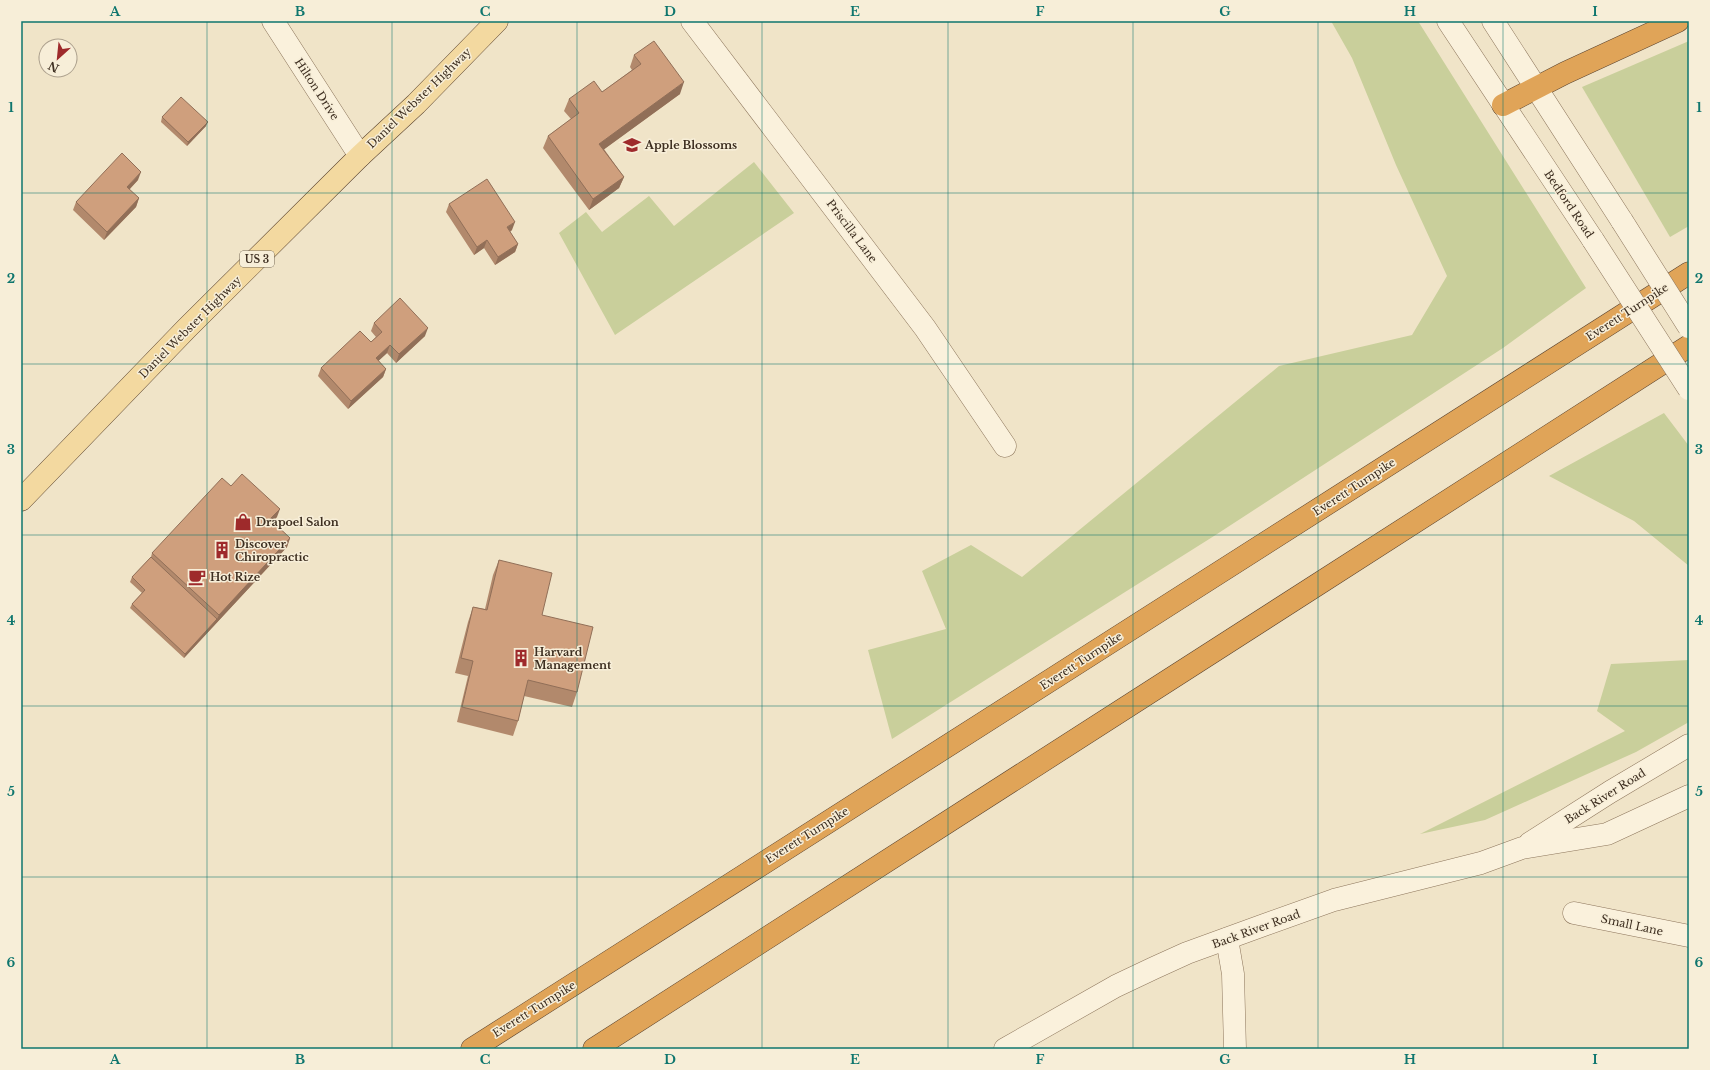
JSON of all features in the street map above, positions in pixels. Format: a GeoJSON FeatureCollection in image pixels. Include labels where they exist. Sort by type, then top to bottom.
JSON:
{"type":"FeatureCollection","features":[{"type":"Feature","properties":{"kind":"highway"},"geometry":{"type":"LineString","coordinates":[[1503,105],[1565,73],[1678,21]]}},
{"type":"Feature","properties":{"kind":"highway","name":"Everett Turnpike"},"geometry":{"type":"LineString","coordinates":[[472,1049],[1689,273]]}},
{"type":"Feature","properties":{"kind":"highway"},"geometry":{"type":"LineString","coordinates":[[594,1049],[1689,346]]}},
{"type":"Feature","properties":{"kind":"main road","name":"Daniel Webster Highway"},"geometry":{"type":"LineString","coordinates":[[21,500],[187,328],[360,156],[416,104],[497,21]]}},
{"type":"Feature","properties":{"kind":"street","name":"Hilton Drive"},"geometry":{"type":"LineString","coordinates":[[273,21],[360,156]]}},
{"type":"Feature","properties":{"kind":"street","name":"Priscilla Lane"},"geometry":{"type":"LineString","coordinates":[[692,21],[925,328],[1005,446]]}},
{"type":"Feature","properties":{"kind":"street","name":"Bedford Road"},"geometry":{"type":"LineString","coordinates":[[1448,21],[1593,240],[1689,389]]}},
{"type":"Feature","properties":{"kind":"street"},"geometry":{"type":"LineString","coordinates":[[1493,21],[1689,328]]}},
{"type":"Feature","properties":{"kind":"street","name":"Back River Road"},"geometry":{"type":"LineString","coordinates":[[1522,848],[1610,792],[1689,745]]}},
{"type":"Feature","properties":{"kind":"street","name":"Back River Road"},"geometry":{"type":"LineString","coordinates":[[1005,1049],[1135,977],[1187,953],[1334,900],[1481,863],[1522,848],[1607,834],[1689,796]]}},
{"type":"Feature","properties":{"kind":"street","name":"Small Lane"},"geometry":{"type":"LineString","coordinates":[[1574,913],[1689,936]]}},
{"type":"Feature","properties":{"kind":"street"},"geometry":{"type":"LineString","coordinates":[[1227,939],[1233,974],[1235,1049]]}},
{"type":"Feature","properties":{"kind":"green space"},"geometry":{"type":"Polygon","coordinates":[[[1331,21],[1418,21],[1586,288],[1503,348],[1214,536],[892,739],[868,650],[946,629],[922,571],[971,545],[1022,577],[1279,366],[1412,335],[1447,276],[1396,165],[1352,58],[1331,21]]]}},
{"type":"Feature","properties":{"kind":"green space"},"geometry":{"type":"Polygon","coordinates":[[[1689,41],[1689,226],[1670,237],[1582,87],[1689,41]]]}},
{"type":"Feature","properties":{"kind":"green space"},"geometry":{"type":"Polygon","coordinates":[[[754,162],[794,213],[615,335],[559,233],[586,212],[602,232],[649,196],[674,226],[754,162]]]}},
{"type":"Feature","properties":{"kind":"green space"},"geometry":{"type":"Polygon","coordinates":[[[1664,413],[1689,446],[1689,566],[1634,521],[1549,476],[1664,413]]]}},
{"type":"Feature","properties":{"kind":"green space"},"geometry":{"type":"Polygon","coordinates":[[[1689,660],[1689,722],[1636,752],[1485,820],[1420,834],[1625,731],[1597,711],[1611,664],[1689,660]]]}},
{"type":"Feature","properties":{"kind":"building"},"geometry":{"type":"Polygon","coordinates":[[[654,41],[684,82],[599,144],[624,177],[593,199],[548,136],[579,113],[569,99],[594,81],[602,92],[641,64],[634,55],[654,41]]]}},
{"type":"Feature","properties":{"kind":"building"},"geometry":{"type":"Polygon","coordinates":[[[181,97],[208,122],[188,142],[162,117],[181,97]]]}},
{"type":"Feature","properties":{"kind":"building"},"geometry":{"type":"Polygon","coordinates":[[[122,153],[141,172],[127,187],[139,198],[107,232],[76,202],[122,153]]]}},
{"type":"Feature","properties":{"kind":"building"},"geometry":{"type":"Polygon","coordinates":[[[487,179],[515,222],[507,227],[518,244],[498,257],[487,240],[477,247],[449,204],[487,179]]]}},
{"type":"Feature","properties":{"kind":"building"},"geometry":{"type":"Polygon","coordinates":[[[400,298],[428,328],[399,354],[390,345],[376,358],[386,369],[351,401],[321,368],[360,331],[371,342],[382,332],[374,323],[400,298]]]}},
{"type":"Feature","properties":{"kind":"building"},"geometry":{"type":"Polygon","coordinates":[[[242,474],[280,509],[270,519],[290,538],[219,615],[152,553],[222,478],[231,486],[242,474]]]}},
{"type":"Feature","properties":{"kind":"building"},"geometry":{"type":"Polygon","coordinates":[[[151,557],[217,619],[185,654],[132,604],[145,590],[132,577],[151,557]]]}},
{"type":"Feature","properties":{"kind":"building","name":"Harvard Management"},"geometry":{"type":"Polygon","coordinates":[[[499,560],[552,573],[542,615],[593,627],[577,692],[528,680],[518,721],[462,707],[473,661],[461,658],[473,607],[487,610],[499,560]]]}},
{"type":"Feature","properties":{"kind":"place","name":"Apple Blossoms"},"geometry":{"type":"Point","coordinates":[632,145]}},
{"type":"Feature","properties":{"kind":"place","name":"Drapoel Salon"},"geometry":{"type":"Point","coordinates":[243,522]}},
{"type":"Feature","properties":{"kind":"place","name":"Discover Chiropractic"},"geometry":{"type":"Point","coordinates":[222,550]}},
{"type":"Feature","properties":{"kind":"place","name":"Hot Rize"},"geometry":{"type":"Point","coordinates":[197,577]}},
{"type":"Feature","properties":{"kind":"place","name":"Harvard Management"},"geometry":{"type":"Point","coordinates":[521,658]}}]}
